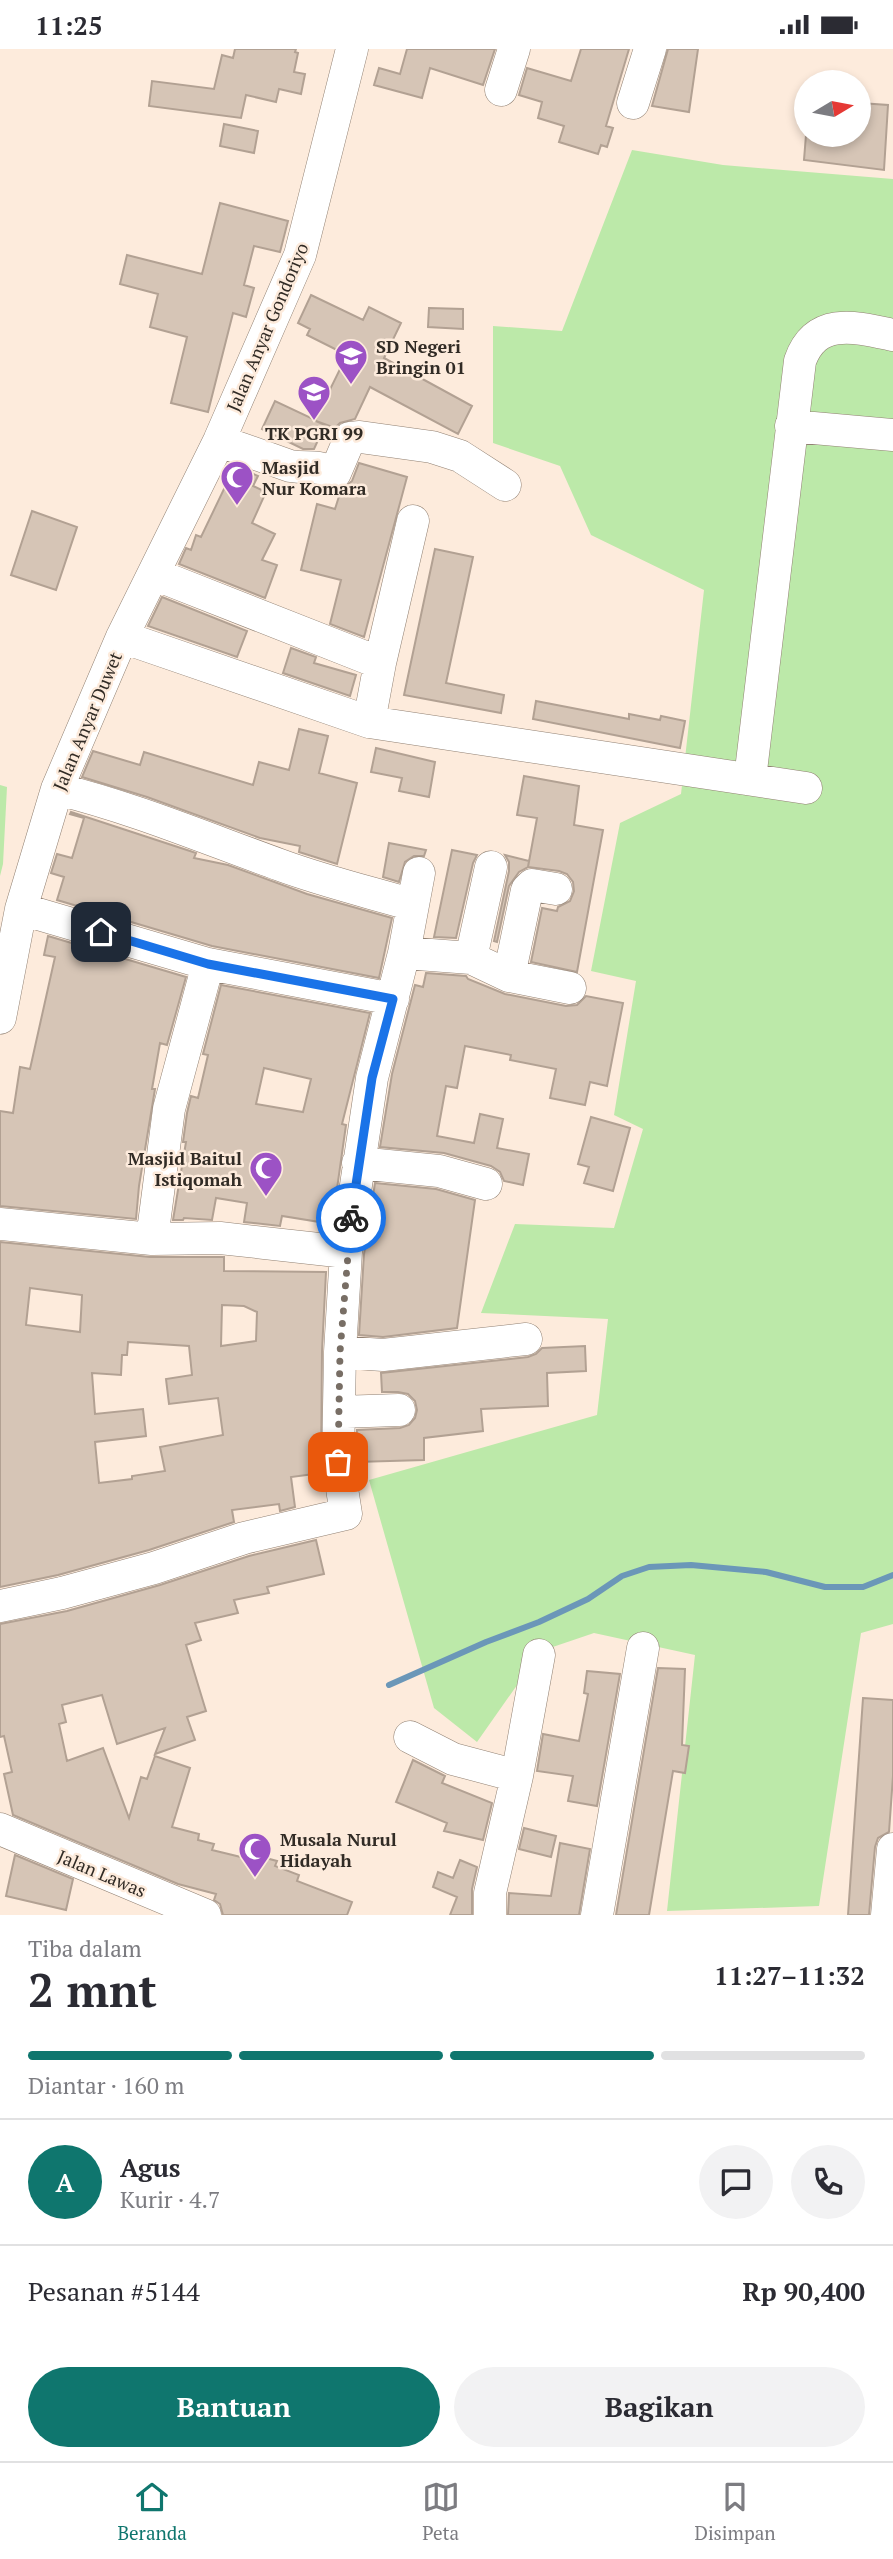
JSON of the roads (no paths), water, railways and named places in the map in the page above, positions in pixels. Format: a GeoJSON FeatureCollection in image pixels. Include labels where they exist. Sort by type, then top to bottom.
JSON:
{"type":"FeatureCollection","features":[{"type":"Feature","properties":{"kind":"street","name":"Jalan Anyar Gondoriyo"},"geometry":{"type":"LineString","coordinates":[[219,441],[300,255],[352,49]]}},
{"type":"Feature","properties":{"kind":"street"},"geometry":{"type":"LineString","coordinates":[[501,90],[514,49]]}},
{"type":"Feature","properties":{"kind":"street"},"geometry":{"type":"LineString","coordinates":[[633,103],[650,49]]}},
{"type":"Feature","properties":{"kind":"street"},"geometry":{"type":"LineString","coordinates":[[750,779],[800,361],[809,342],[824,332],[847,327],[893,335]]}},
{"type":"Feature","properties":{"kind":"street"},"geometry":{"type":"LineString","coordinates":[[791,426],[893,435]]}},
{"type":"Feature","properties":{"kind":"street"},"geometry":{"type":"LineString","coordinates":[[219,441],[290,466],[300,468],[318,465],[335,473],[350,439],[360,437],[432,447],[460,456],[505,485]]}},
{"type":"Feature","properties":{"kind":"street","name":"Jalan Anyar Duwet"},"geometry":{"type":"LineString","coordinates":[[0,1018],[21,909],[57,789],[122,637],[219,441]]}},
{"type":"Feature","properties":{"kind":"street"},"geometry":{"type":"LineString","coordinates":[[369,722],[413,521]]}},
{"type":"Feature","properties":{"kind":"street"},"geometry":{"type":"LineString","coordinates":[[153,574],[380,663]]}},
{"type":"Feature","properties":{"kind":"street"},"geometry":{"type":"LineString","coordinates":[[122,637],[369,722],[806,788]]}},
{"type":"Feature","properties":{"kind":"street"},"geometry":{"type":"LineString","coordinates":[[57,789],[101,800],[180,826],[282,866],[413,905]]}},
{"type":"Feature","properties":{"kind":"street"},"geometry":{"type":"LineString","coordinates":[[471,958],[491,867]]}},
{"type":"Feature","properties":{"kind":"street"},"geometry":{"type":"LineString","coordinates":[[0,1606],[62,1593],[154,1568],[244,1538],[346,1514],[338,1462],[340,1352],[346,1252],[372,1078],[404,953],[419,873]]}},
{"type":"Feature","properties":{"kind":"street"},"geometry":{"type":"LineString","coordinates":[[509,977],[527,890],[533,885],[556,889]]}},
{"type":"Feature","properties":{"kind":"street"},"geometry":{"type":"LineString","coordinates":[[21,909],[208,964],[393,999]]}},
{"type":"Feature","properties":{"kind":"street"},"geometry":{"type":"LineString","coordinates":[[404,953],[471,958],[509,977],[570,988]]}},
{"type":"Feature","properties":{"kind":"street"},"geometry":{"type":"LineString","coordinates":[[152,1239],[169,1109],[208,964]]}},
{"type":"Feature","properties":{"kind":"street"},"geometry":{"type":"LineString","coordinates":[[358,1163],[439,1171],[486,1184]]}},
{"type":"Feature","properties":{"kind":"street"},"geometry":{"type":"LineString","coordinates":[[0,1224],[152,1239],[220,1238],[346,1252]]}},
{"type":"Feature","properties":{"kind":"street"},"geometry":{"type":"LineString","coordinates":[[340,1352],[383,1355],[526,1339]]}},
{"type":"Feature","properties":{"kind":"street"},"geometry":{"type":"LineString","coordinates":[[339,1412],[400,1410]]}},
{"type":"Feature","properties":{"kind":"street"},"geometry":{"type":"LineString","coordinates":[[597,1915],[643,1649]]}},
{"type":"Feature","properties":{"kind":"street"},"geometry":{"type":"LineString","coordinates":[[490,1915],[490,1893],[517,1776],[539,1655]]}},
{"type":"Feature","properties":{"kind":"street"},"geometry":{"type":"LineString","coordinates":[[410,1737],[453,1759],[517,1776]]}},
{"type":"Feature","properties":{"kind":"street","name":"Jalan Lawas"},"geometry":{"type":"LineString","coordinates":[[0,1829],[205,1915]]}},
{"type":"Feature","properties":{"kind":"street"},"geometry":{"type":"LineString","coordinates":[[887,1915],[893,1849]]}},
{"type":"Feature","properties":{"kind":"waterway"},"geometry":{"type":"LineString","coordinates":[[389,1685],[539,1622],[588,1599],[622,1576],[649,1567],[691,1565],[766,1572],[825,1587],[863,1587],[893,1575]]}},
{"type":"Feature","properties":{"kind":"place","name":"SD Negeri Bringin 01"},"geometry":{"type":"Point","coordinates":[351,386]}},
{"type":"Feature","properties":{"kind":"place","name":"TK PGRI 99"},"geometry":{"type":"Point","coordinates":[314,422]}},
{"type":"Feature","properties":{"kind":"place","name":"Masjid Nur Komara"},"geometry":{"type":"Point","coordinates":[237,507]}},
{"type":"Feature","properties":{"kind":"place","name":"Masjid Baitul Istiqomah"},"geometry":{"type":"Point","coordinates":[266,1198]}},
{"type":"Feature","properties":{"kind":"place","name":"Musala Nurul Hidayah"},"geometry":{"type":"Point","coordinates":[255,1879]}}]}
